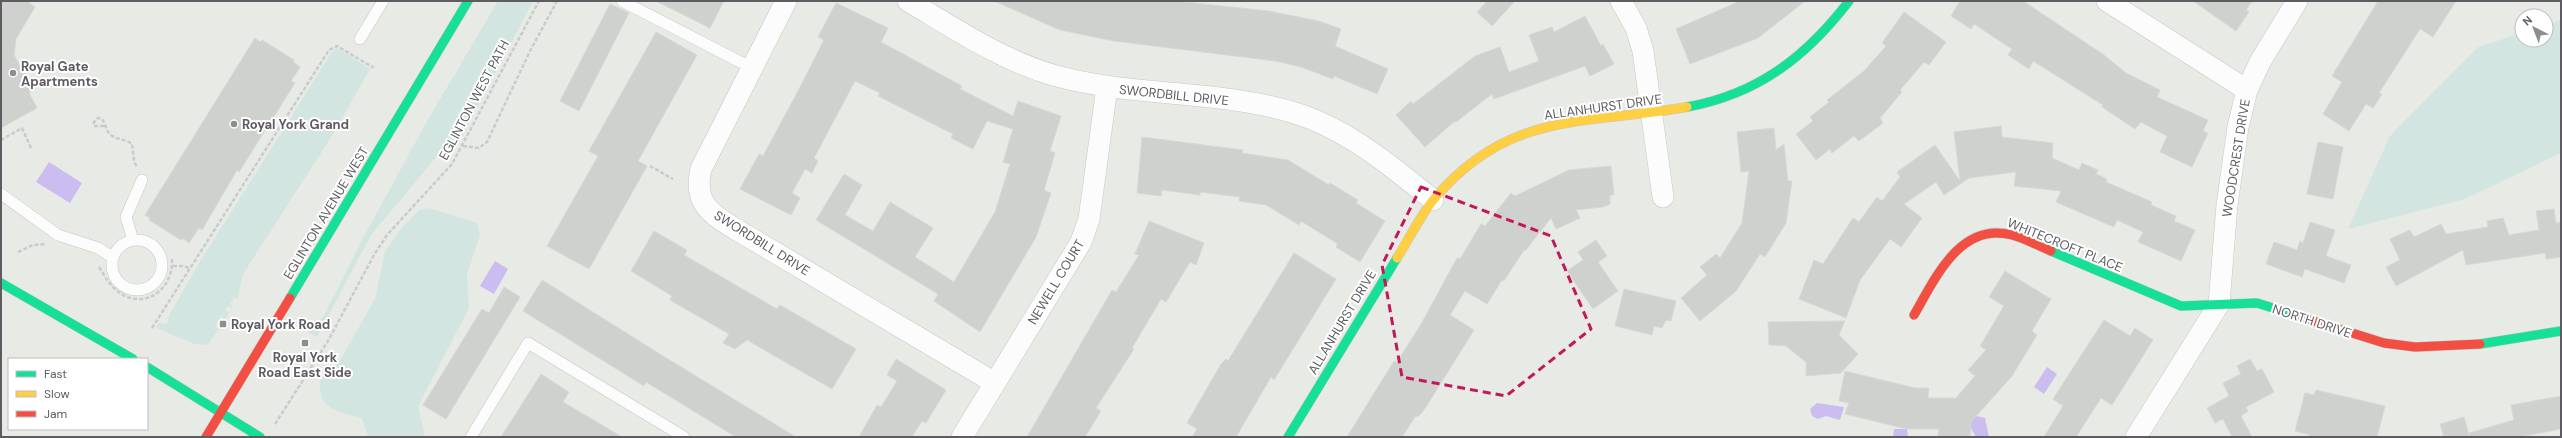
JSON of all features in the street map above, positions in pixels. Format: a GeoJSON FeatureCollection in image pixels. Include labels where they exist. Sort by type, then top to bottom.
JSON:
{"type":"FeatureCollection","features":[{"type":"Feature","properties":{"kind":"street","name":"EGLINTON AVENUE WEST"},"geometry":{"type":"LineString","coordinates":[[206,437],[468,1]]}},
{"type":"Feature","properties":{"kind":"street","name":"SWORDBILL DRIVE"},"geometry":{"type":"LineString","coordinates":[[786,1],[700,169],[698,181],[699,194],[705,207],[737,230],[995,383]]}},
{"type":"Feature","properties":{"kind":"street","name":"SWORDBILL DRIVE"},"geometry":{"type":"LineString","coordinates":[[908,1],[1021,64],[1054,75],[1107,87],[1230,100],[1284,110],[1302,115],[1326,126],[1373,155],[1433,200]]}},
{"type":"Feature","properties":{"kind":"street"},"geometry":{"type":"LineString","coordinates":[[1621,1],[1636,28],[1643,51],[1663,197]]}},
{"type":"Feature","properties":{"kind":"street","name":"ALLANHURST DRIVE"},"geometry":{"type":"LineString","coordinates":[[1288,437],[1433,200],[1461,169],[1490,149],[1517,135],[1544,127],[1572,122],[1652,113],[1706,104],[1727,98],[1765,80],[1805,50],[1848,1]]}},
{"type":"Feature","properties":{"kind":"street"},"geometry":{"type":"LineString","coordinates":[[2107,1],[2247,90]]}},
{"type":"Feature","properties":{"kind":"street","name":"WOODCREST DRIVE"},"geometry":{"type":"LineString","coordinates":[[2219,304],[2220,270],[2227,205],[2238,127],[2247,90],[2260,62],[2297,1]]}},
{"type":"Feature","properties":{"kind":"street","name":"NEWELL COURT"},"geometry":{"type":"LineString","coordinates":[[962,437],[1081,242],[1089,219],[1107,87]]}},
{"type":"Feature","properties":{"kind":"street","name":"WHITECROFT PLACE"},"geometry":{"type":"LineString","coordinates":[[1914,315],[1950,257],[1962,244],[1977,235],[1994,231],[2012,235],[2181,306],[2219,304]]}},
{"type":"Feature","properties":{"kind":"street"},"geometry":{"type":"LineString","coordinates":[[1,283],[131,358]]}},
{"type":"Feature","properties":{"kind":"street","name":"NORTH DRIVE"},"geometry":{"type":"LineString","coordinates":[[2219,304],[2257,303],[2369,340],[2415,347],[2478,344],[2561,331]]}},
{"type":"Feature","properties":{"kind":"street"},"geometry":{"type":"LineString","coordinates":[[2136,437],[2219,304]]}},
{"type":"Feature","properties":{"kind":"street"},"geometry":{"type":"LineString","coordinates":[[148,368],[222,412],[260,437]]}},
{"type":"Feature","properties":{"kind":"lane"},"geometry":{"type":"LineString","coordinates":[[360,39],[383,1]]}},
{"type":"Feature","properties":{"kind":"lane"},"geometry":{"type":"LineString","coordinates":[[622,1],[752,68]]}},
{"type":"Feature","properties":{"kind":"lane"},"geometry":{"type":"LineString","coordinates":[[133,240],[126,217],[142,180]]}},
{"type":"Feature","properties":{"kind":"lane"},"geometry":{"type":"LineString","coordinates":[[1,194],[58,235],[98,248],[112,257]]}},
{"type":"Feature","properties":{"kind":"lane"},"geometry":{"type":"LineString","coordinates":[[133,240],[148,242],[159,251],[163,265],[158,279],[147,288],[133,290],[120,284],[112,272],[112,257],[120,245],[133,240]]}},
{"type":"Feature","properties":{"kind":"lane"},"geometry":{"type":"LineString","coordinates":[[471,437],[528,343],[684,437]]}},
{"type":"Feature","properties":{"kind":"path","name":"EGLINTON WEST PATH"},"geometry":{"type":"LineString","coordinates":[[274,425],[328,341],[371,261],[387,235],[440,179],[463,146],[539,1]]}},
{"type":"Feature","properties":{"kind":"path"},"geometry":{"type":"LineString","coordinates":[[463,146],[479,148],[487,142],[530,51],[557,1]]}},
{"type":"Feature","properties":{"kind":"path"},"geometry":{"type":"LineString","coordinates":[[152,328],[329,50],[337,46],[374,68]]}},
{"type":"Feature","properties":{"kind":"path"},"geometry":{"type":"LineString","coordinates":[[104,126],[94,126],[94,122],[98,118],[102,119],[104,126],[112,136],[127,139],[132,144],[134,160],[142,180]]}},
{"type":"Feature","properties":{"kind":"path"},"geometry":{"type":"LineString","coordinates":[[1,140],[22,128],[31,148]]}},
{"type":"Feature","properties":{"kind":"path"},"geometry":{"type":"LineString","coordinates":[[650,166],[673,179]]}},
{"type":"Feature","properties":{"kind":"path"},"geometry":{"type":"LineString","coordinates":[[173,266],[184,266],[190,269]]}},
{"type":"Feature","properties":{"kind":"highlighted area"},"geometry":{"type":"Polygon","coordinates":[[[1421,187],[1551,236],[1591,329],[1506,396],[1402,377],[1382,265],[1421,187]]]}},
{"type":"Feature","properties":{"kind":"shaded area"},"geometry":{"type":"Polygon","coordinates":[[[498,1],[533,1],[460,141],[450,143],[443,149],[371,235],[317,337],[308,332],[324,316],[361,242],[426,123],[498,1]]]}},
{"type":"Feature","properties":{"kind":"shaded area"},"geometry":{"type":"Polygon","coordinates":[[[2561,20],[2561,153],[2465,199],[2348,229],[2390,136],[2478,47],[2514,36],[2514,48],[2554,48],[2554,22],[2561,20]]]}},
{"type":"Feature","properties":{"kind":"shaded area"},"geometry":{"type":"Polygon","coordinates":[[[337,48],[370,69],[330,139],[243,274],[237,299],[234,297],[230,304],[233,306],[232,308],[228,306],[225,310],[229,313],[225,319],[221,316],[215,326],[219,329],[207,345],[194,344],[159,329],[156,327],[159,323],[167,324],[169,316],[196,268],[332,52],[337,48]]]}},
{"type":"Feature","properties":{"kind":"shaded area"},"geometry":{"type":"Polygon","coordinates":[[[49,162],[82,183],[70,203],[36,182],[49,162]]]}},
{"type":"Feature","properties":{"kind":"shaded area"},"geometry":{"type":"Polygon","coordinates":[[[429,208],[477,223],[480,235],[467,274],[469,308],[418,406],[425,437],[368,437],[362,418],[336,411],[324,402],[320,387],[321,376],[338,364],[375,299],[385,252],[399,231],[419,210],[429,208]]]}},
{"type":"Feature","properties":{"kind":"shaded area"},"geometry":{"type":"Polygon","coordinates":[[[495,261],[508,269],[494,294],[480,286],[495,261]]]}},
{"type":"Feature","properties":{"kind":"shaded area"},"geometry":{"type":"Polygon","coordinates":[[[2047,367],[2057,374],[2044,394],[2034,387],[2047,367]]]}},
{"type":"Feature","properties":{"kind":"shaded area"},"geometry":{"type":"Polygon","coordinates":[[[1817,403],[1844,407],[1840,420],[1826,416],[1818,419],[1812,416],[1810,409],[1817,403]]]}},
{"type":"Feature","properties":{"kind":"shaded area"},"geometry":{"type":"Polygon","coordinates":[[[1976,416],[1985,418],[1989,437],[1976,437],[1970,427],[1971,421],[1976,416]]]}},
{"type":"Feature","properties":{"kind":"shaded area"},"geometry":{"type":"Polygon","coordinates":[[[1894,429],[1907,429],[1908,437],[1893,437],[1894,429]]]}},
{"type":"Feature","properties":{"kind":"building","name":"Royal Gate Apartments"},"geometry":{"type":"Polygon","coordinates":[[[1,1],[27,1],[35,7],[16,39],[14,55],[34,89],[30,91],[30,95],[37,108],[1,128],[1,1]]]}},
{"type":"Feature","properties":{"kind":"building"},"geometry":{"type":"Polygon","coordinates":[[[656,1],[724,1],[710,28],[656,1]]]}},
{"type":"Feature","properties":{"kind":"building"},"geometry":{"type":"Polygon","coordinates":[[[994,1],[1176,1],[1269,11],[1319,21],[1341,29],[1335,46],[1388,69],[1377,94],[1334,76],[1333,79],[1301,67],[1275,61],[1114,41],[1060,30],[994,1]]]}},
{"type":"Feature","properties":{"kind":"building"},"geometry":{"type":"Polygon","coordinates":[[[1487,1],[1515,1],[1492,26],[1477,12],[1487,1]]]}},
{"type":"Feature","properties":{"kind":"building"},"geometry":{"type":"Polygon","coordinates":[[[1740,1],[1805,1],[1758,38],[1690,64],[1676,29],[1740,1]]]}},
{"type":"Feature","properties":{"kind":"building"},"geometry":{"type":"Polygon","coordinates":[[[1960,1],[2023,1],[2104,55],[2126,73],[2160,90],[2157,97],[2208,120],[2203,131],[2208,133],[2192,167],[2160,152],[2167,136],[2141,122],[2135,129],[2102,107],[2103,105],[2033,61],[2029,69],[2008,55],[2012,49],[1974,24],[1971,29],[1951,16],[1960,1]]]}},
{"type":"Feature","properties":{"kind":"building"},"geometry":{"type":"Polygon","coordinates":[[[2193,1],[2252,1],[2246,10],[2249,12],[2236,31],[2193,1]]]}},
{"type":"Feature","properties":{"kind":"building"},"geometry":{"type":"Polygon","coordinates":[[[2378,1],[2456,1],[2433,37],[2420,29],[2379,93],[2382,94],[2373,108],[2366,104],[2349,131],[2323,114],[2342,82],[2332,76],[2378,1]]]}},
{"type":"Feature","properties":{"kind":"building"},"geometry":{"type":"Polygon","coordinates":[[[836,3],[888,28],[881,42],[962,86],[960,89],[1013,116],[1018,101],[1061,116],[1050,151],[1055,153],[1044,190],[1051,193],[1036,237],[980,332],[934,301],[938,294],[816,220],[844,174],[862,185],[845,215],[873,231],[890,202],[933,228],[915,257],[954,282],[995,212],[1010,164],[1003,162],[1013,129],[987,121],[973,149],[951,138],[953,134],[878,96],[880,93],[855,81],[814,158],[818,161],[812,173],[805,169],[792,193],[800,198],[791,215],[740,189],[759,154],[763,156],[798,91],[824,40],[818,37],[836,3]]]}},
{"type":"Feature","properties":{"kind":"building"},"geometry":{"type":"Polygon","coordinates":[[[610,4],[629,13],[579,111],[560,101],[610,4]]]}},
{"type":"Feature","properties":{"kind":"building"},"geometry":{"type":"Polygon","coordinates":[[[1904,12],[1946,42],[1929,65],[1924,62],[1900,90],[1902,92],[1880,118],[1883,123],[1859,141],[1854,136],[1832,153],[1830,149],[1816,160],[1796,134],[1813,121],[1810,117],[1829,102],[1827,100],[1864,71],[1886,46],[1882,43],[1904,12]]]}},
{"type":"Feature","properties":{"kind":"building"},"geometry":{"type":"Polygon","coordinates":[[[1585,16],[1601,46],[1603,44],[1614,64],[1590,76],[1585,66],[1494,99],[1492,94],[1456,122],[1455,121],[1425,147],[1396,115],[1411,101],[1413,104],[1475,56],[1500,47],[1509,72],[1539,61],[1529,35],[1552,27],[1554,32],[1585,16]]]}},
{"type":"Feature","properties":{"kind":"building"},"geometry":{"type":"Polygon","coordinates":[[[656,32],[697,55],[638,161],[647,166],[589,269],[547,246],[598,156],[589,151],[656,32]]]}},
{"type":"Feature","properties":{"kind":"building","name":"Royal York Grand"},"geometry":{"type":"Polygon","coordinates":[[[255,38],[260,42],[262,40],[294,60],[293,62],[300,67],[291,81],[295,83],[239,172],[237,170],[202,230],[199,228],[189,243],[182,238],[181,240],[149,220],[150,218],[145,215],[255,38]]]}},
{"type":"Feature","properties":{"kind":"building"},"geometry":{"type":"Polygon","coordinates":[[[2001,126],[2002,137],[2053,143],[2052,158],[2079,170],[2082,163],[2098,170],[2096,174],[2107,179],[2106,182],[2152,202],[2151,205],[2176,216],[2174,221],[2195,230],[2181,261],[2138,242],[2143,232],[2117,220],[2114,227],[2056,202],[2061,191],[2014,186],[2016,172],[1969,178],[1944,195],[1936,182],[1904,204],[1922,218],[1901,247],[1890,239],[1860,280],[1846,318],[1799,299],[1814,260],[1823,264],[1853,218],[1859,222],[1877,197],[1882,201],[1900,177],[1897,172],[1935,145],[1960,181],[1954,132],[2001,126]]]}},
{"type":"Feature","properties":{"kind":"building"},"geometry":{"type":"Polygon","coordinates":[[[1774,128],[1776,150],[1784,144],[1788,181],[1792,181],[1786,223],[1765,257],[1760,254],[1736,291],[1700,321],[1681,298],[1707,275],[1700,267],[1716,254],[1720,258],[1742,223],[1749,171],[1741,172],[1737,132],[1774,128]]]}},
{"type":"Feature","properties":{"kind":"building"},"geometry":{"type":"Polygon","coordinates":[[[1142,137],[1243,150],[1242,153],[1288,160],[1329,185],[1330,183],[1358,200],[1356,203],[1385,221],[1360,262],[1336,247],[1338,244],[1301,221],[1299,225],[1266,205],[1239,201],[1240,197],[1200,192],[1200,195],[1162,190],[1161,196],[1137,193],[1142,137]]]}},
{"type":"Feature","properties":{"kind":"building"},"geometry":{"type":"Polygon","coordinates":[[[2318,142],[2343,147],[2333,199],[2307,194],[2318,142]]]}},
{"type":"Feature","properties":{"kind":"building"},"geometry":{"type":"Polygon","coordinates":[[[1611,166],[1614,195],[1610,195],[1610,204],[1603,207],[1576,210],[1580,218],[1556,229],[1551,218],[1525,251],[1524,250],[1487,304],[1465,291],[1450,315],[1474,330],[1426,407],[1420,415],[1415,417],[1402,437],[1347,437],[1394,361],[1397,362],[1420,326],[1457,258],[1460,259],[1481,224],[1485,226],[1511,193],[1515,196],[1569,170],[1611,166]]]}},
{"type":"Feature","properties":{"kind":"building"},"geometry":{"type":"Polygon","coordinates":[[[2554,209],[2556,223],[2561,222],[2561,257],[2546,259],[2545,253],[2466,265],[2463,250],[2396,286],[2386,267],[2400,260],[2390,239],[2410,230],[2414,237],[2441,224],[2446,234],[2488,227],[2487,221],[2503,218],[2509,235],[2539,230],[2536,211],[2554,209]]]}},
{"type":"Feature","properties":{"kind":"building"},"geometry":{"type":"Polygon","coordinates":[[[1149,221],[1204,243],[1196,265],[1190,262],[1166,302],[1161,299],[1132,348],[1134,349],[1096,408],[1101,411],[1085,437],[1027,437],[1112,290],[1116,292],[1139,255],[1135,254],[1149,221]]]}},
{"type":"Feature","properties":{"kind":"building"},"geometry":{"type":"Polygon","coordinates":[[[2310,222],[2335,230],[2326,256],[2351,265],[2344,283],[2305,269],[2302,277],[2266,264],[2274,242],[2297,250],[2300,241],[2303,243],[2310,222]]]}},
{"type":"Feature","properties":{"kind":"building"},"geometry":{"type":"Polygon","coordinates":[[[654,231],[687,250],[684,255],[777,309],[780,305],[856,349],[832,389],[747,340],[735,349],[723,343],[729,334],[670,300],[672,296],[631,271],[654,231]]]}},
{"type":"Feature","properties":{"kind":"building"},"geometry":{"type":"Polygon","coordinates":[[[1596,240],[1607,256],[1598,262],[1618,291],[1593,309],[1567,271],[1583,260],[1578,252],[1596,240]]]}},
{"type":"Feature","properties":{"kind":"building"},"geometry":{"type":"Polygon","coordinates":[[[1294,253],[1336,279],[1274,380],[1271,377],[1236,437],[1192,437],[1197,429],[1187,423],[1221,364],[1226,359],[1228,361],[1294,253]]]}},
{"type":"Feature","properties":{"kind":"building"},"geometry":{"type":"Polygon","coordinates":[[[2005,271],[2051,299],[2032,331],[2037,335],[2012,376],[1971,422],[1970,437],[1938,437],[1939,429],[1907,429],[1845,414],[1849,403],[1839,401],[1845,371],[1915,388],[1929,388],[1928,398],[1956,398],[1975,376],[1968,370],[1986,350],[1980,346],[2004,306],[1989,297],[2005,271]]]}},
{"type":"Feature","properties":{"kind":"building"},"geometry":{"type":"Polygon","coordinates":[[[542,280],[796,437],[736,437],[646,382],[644,386],[523,311],[542,280]]]}},
{"type":"Feature","properties":{"kind":"building"},"geometry":{"type":"Polygon","coordinates":[[[504,287],[520,297],[446,419],[423,405],[482,309],[489,313],[504,287]]]}},
{"type":"Feature","properties":{"kind":"building"},"geometry":{"type":"Polygon","coordinates":[[[1624,289],[1676,301],[1671,321],[1666,320],[1662,328],[1654,326],[1652,335],[1615,326],[1624,289]]]}},
{"type":"Feature","properties":{"kind":"building"},"geometry":{"type":"Polygon","coordinates":[[[2104,320],[2130,336],[2135,328],[2153,340],[2112,405],[2101,398],[2076,437],[2044,437],[2063,406],[2053,399],[2104,320]]]}},
{"type":"Feature","properties":{"kind":"building"},"geometry":{"type":"Polygon","coordinates":[[[1845,321],[1839,335],[1858,354],[1841,373],[1806,376],[1806,362],[1786,346],[1769,345],[1768,322],[1845,321]]]}},
{"type":"Feature","properties":{"kind":"building"},"geometry":{"type":"Polygon","coordinates":[[[896,359],[946,390],[926,423],[922,421],[912,437],[859,437],[877,405],[881,407],[897,381],[887,375],[896,359]]]}},
{"type":"Feature","properties":{"kind":"building"},"geometry":{"type":"Polygon","coordinates":[[[2250,359],[2257,371],[2262,369],[2274,392],[2246,407],[2248,411],[2241,416],[2252,437],[2232,437],[2223,419],[2215,423],[2207,408],[2229,396],[2223,383],[2241,374],[2237,366],[2250,359]]]}},
{"type":"Feature","properties":{"kind":"building"},"geometry":{"type":"Polygon","coordinates":[[[541,374],[569,392],[563,402],[622,437],[501,437],[541,374]]]}},
{"type":"Feature","properties":{"kind":"building"},"geometry":{"type":"Polygon","coordinates":[[[2316,390],[2385,406],[2377,437],[2309,437],[2310,435],[2295,431],[2305,393],[2314,395],[2316,390]]]}},
{"type":"Feature","properties":{"kind":"building"},"geometry":{"type":"Polygon","coordinates":[[[2561,396],[2561,429],[2519,437],[2444,437],[2440,424],[2464,417],[2469,435],[2469,433],[2514,420],[2511,405],[2561,396]]]}},
{"type":"Feature","properties":{"kind":"traffic: fast"},"geometry":{"type":"LineString","coordinates":[[290,298],[468,1]]}},
{"type":"Feature","properties":{"kind":"traffic: fast"},"geometry":{"type":"LineString","coordinates":[[1687,107],[1713,101],[1736,93],[1758,83],[1778,70],[1798,56],[1816,39],[1849,1]]}},
{"type":"Feature","properties":{"kind":"traffic: fast"},"geometry":{"type":"LineString","coordinates":[[2051,251],[2181,306],[2257,303],[2298,316]]}},
{"type":"Feature","properties":{"kind":"traffic: fast"},"geometry":{"type":"LineString","coordinates":[[1288,437],[1397,258]]}},
{"type":"Feature","properties":{"kind":"traffic: fast"},"geometry":{"type":"LineString","coordinates":[[1,283],[131,358]]}},
{"type":"Feature","properties":{"kind":"traffic: fast"},"geometry":{"type":"LineString","coordinates":[[2480,344],[2561,331]]}},
{"type":"Feature","properties":{"kind":"traffic: fast"},"geometry":{"type":"LineString","coordinates":[[148,368],[260,437]]}},
{"type":"Feature","properties":{"kind":"traffic: slow"},"geometry":{"type":"LineString","coordinates":[[1397,258],[1419,220],[1434,199],[1462,170],[1491,150],[1520,136],[1550,126],[1687,107]]}},
{"type":"Feature","properties":{"kind":"traffic: jam"},"geometry":{"type":"LineString","coordinates":[[1914,315],[1931,285],[1951,256],[1964,245],[1978,237],[1994,233],[2012,235],[2051,251]]}},
{"type":"Feature","properties":{"kind":"traffic: jam"},"geometry":{"type":"LineString","coordinates":[[206,437],[290,298]]}},
{"type":"Feature","properties":{"kind":"traffic: jam"},"geometry":{"type":"LineString","coordinates":[[2298,316],[2384,343],[2415,347],[2480,344]]}},
{"type":"Feature","properties":{"kind":"place","name":"Royal Gate Apartments"},"geometry":{"type":"Point","coordinates":[13,73]}},
{"type":"Feature","properties":{"kind":"place","name":"Royal York Grand"},"geometry":{"type":"Point","coordinates":[234,124]}},
{"type":"Feature","properties":{"kind":"place","name":"Royal York Road"},"geometry":{"type":"Point","coordinates":[223,324]}},
{"type":"Feature","properties":{"kind":"place","name":"Royal York Road East Side"},"geometry":{"type":"Point","coordinates":[305,343]}}]}
